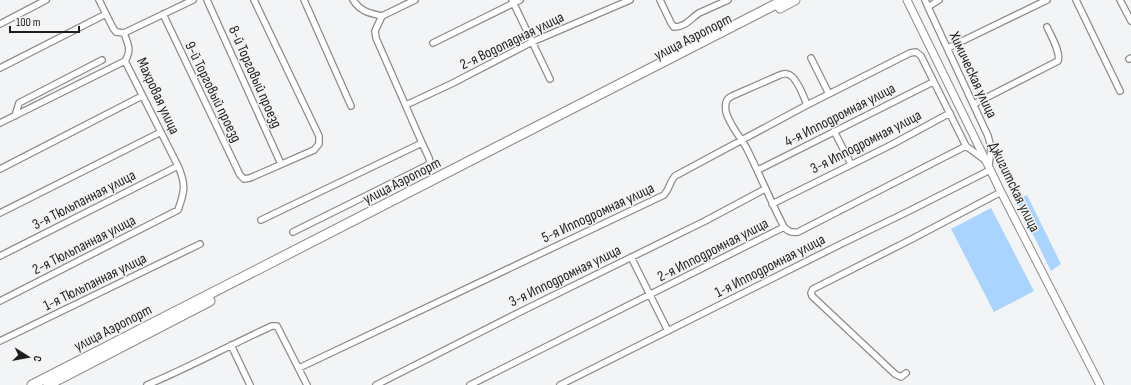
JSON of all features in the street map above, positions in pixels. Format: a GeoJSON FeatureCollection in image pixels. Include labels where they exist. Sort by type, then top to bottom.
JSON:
{"type":"FeatureCollection","features":[{"type":"Feature","properties":{"kind":"main road","name":"улица Аэропорт"},"geometry":{"type":"LineString","coordinates":[[32,385],[784,0]]}},
{"type":"Feature","properties":{"kind":"main road","name":"улица Аэропорт"},"geometry":{"type":"LineString","coordinates":[[48,385],[795,0]]}},
{"type":"Feature","properties":{"kind":"street"},"geometry":{"type":"LineString","coordinates":[[0,24],[46,0]]}},
{"type":"Feature","properties":{"kind":"street"},"geometry":{"type":"LineString","coordinates":[[99,0],[112,28],[116,32],[124,33],[193,0]]}},
{"type":"Feature","properties":{"kind":"street","name":"8-й Торговый проезд"},"geometry":{"type":"LineString","coordinates":[[207,0],[281,164]]}},
{"type":"Feature","properties":{"kind":"street"},"geometry":{"type":"LineString","coordinates":[[254,0],[319,136],[319,144],[314,150],[281,164]]}},
{"type":"Feature","properties":{"kind":"street"},"geometry":{"type":"LineString","coordinates":[[304,0],[351,106]]}},
{"type":"Feature","properties":{"kind":"street"},"geometry":{"type":"LineString","coordinates":[[353,0],[361,9],[382,16]]}},
{"type":"Feature","properties":{"kind":"street"},"geometry":{"type":"LineString","coordinates":[[293,232],[430,163],[430,158],[376,38],[375,31],[382,16],[415,0]]}},
{"type":"Feature","properties":{"kind":"street"},"geometry":{"type":"LineString","coordinates":[[434,43],[512,2],[520,0]]}},
{"type":"Feature","properties":{"kind":"street","name":"2-я Водопадная улица"},"geometry":{"type":"LineString","coordinates":[[406,105],[451,84],[532,42],[630,0]]}},
{"type":"Feature","properties":{"kind":"street"},"geometry":{"type":"LineString","coordinates":[[660,0],[674,27],[678,27],[690,21],[699,12],[728,0]]}},
{"type":"Feature","properties":{"kind":"street","name":"Джигитская улица"},"geometry":{"type":"LineString","coordinates":[[907,0],[1000,192],[1100,385]]}},
{"type":"Feature","properties":{"kind":"street","name":"Химическая улица"},"geometry":{"type":"LineString","coordinates":[[925,0],[990,141],[991,147],[988,166]]}},
{"type":"Feature","properties":{"kind":"street"},"geometry":{"type":"LineString","coordinates":[[928,7],[939,0]]}},
{"type":"Feature","properties":{"kind":"street"},"geometry":{"type":"LineString","coordinates":[[948,48],[1047,0]]}},
{"type":"Feature","properties":{"kind":"street"},"geometry":{"type":"LineString","coordinates":[[1076,0],[1120,91]]}},
{"type":"Feature","properties":{"kind":"street"},"geometry":{"type":"LineString","coordinates":[[1120,0],[1131,22]]}},
{"type":"Feature","properties":{"kind":"street"},"geometry":{"type":"LineString","coordinates":[[512,2],[550,79]]}},
{"type":"Feature","properties":{"kind":"street"},"geometry":{"type":"LineString","coordinates":[[0,68],[106,14]]}},
{"type":"Feature","properties":{"kind":"street","name":"9-й Торговый проезд"},"geometry":{"type":"LineString","coordinates":[[163,14],[240,175],[244,179],[250,178],[281,164]]}},
{"type":"Feature","properties":{"kind":"street"},"geometry":{"type":"LineString","coordinates":[[974,104],[1058,61],[1058,53],[1047,27]]}},
{"type":"Feature","properties":{"kind":"street","name":"Махровая улица"},"geometry":{"type":"LineString","coordinates":[[124,33],[130,52],[125,61],[182,176],[184,188],[178,210]]}},
{"type":"Feature","properties":{"kind":"street","name":"5-я Ипподромная улица"},"geometry":{"type":"LineString","coordinates":[[299,368],[664,195],[675,176],[807,104],[910,53],[916,52],[920,56],[933,82]]}},
{"type":"Feature","properties":{"kind":"street"},"geometry":{"type":"LineString","coordinates":[[811,58],[829,94]]}},
{"type":"Feature","properties":{"kind":"street"},"geometry":{"type":"LineString","coordinates":[[15,116],[16,108],[19,103],[102,60]]}},
{"type":"Feature","properties":{"kind":"street"},"geometry":{"type":"LineString","coordinates":[[0,123],[125,61]]}},
{"type":"Feature","properties":{"kind":"street"},"geometry":{"type":"LineString","coordinates":[[784,227],[765,189],[758,170],[742,140],[729,120],[726,101],[728,98],[786,73],[792,76],[795,80],[807,104]]}},
{"type":"Feature","properties":{"kind":"street"},"geometry":{"type":"LineString","coordinates":[[933,82],[966,146],[988,166]]}},
{"type":"Feature","properties":{"kind":"street","name":"4-я Ипподромная улица"},"geometry":{"type":"LineString","coordinates":[[758,170],[933,82]]}},
{"type":"Feature","properties":{"kind":"street"},"geometry":{"type":"LineString","coordinates":[[0,169],[142,96]]}},
{"type":"Feature","properties":{"kind":"street","name":"3-я Ипподромная улица"},"geometry":{"type":"LineString","coordinates":[[772,204],[891,145],[950,113]]}},
{"type":"Feature","properties":{"kind":"street"},"geometry":{"type":"LineString","coordinates":[[834,131],[851,164]]}},
{"type":"Feature","properties":{"kind":"street"},"geometry":{"type":"LineString","coordinates":[[0,213],[161,132]]}},
{"type":"Feature","properties":{"kind":"street"},"geometry":{"type":"LineString","coordinates":[[261,220],[422,143]]}},
{"type":"Feature","properties":{"kind":"street","name":"2-я Ипподромная улица"},"geometry":{"type":"LineString","coordinates":[[470,385],[784,227],[788,231],[798,232],[966,146]]}},
{"type":"Feature","properties":{"kind":"street","name":"3-я Тюльпанная улица"},"geometry":{"type":"LineString","coordinates":[[0,256],[178,166]]}},
{"type":"Feature","properties":{"kind":"street","name":"1-я Ипподромная улица"},"geometry":{"type":"LineString","coordinates":[[560,385],[907,212],[988,166]]}},
{"type":"Feature","properties":{"kind":"street","name":"3-я Ипподромная улица"},"geometry":{"type":"LineString","coordinates":[[376,385],[705,221],[765,189]]}},
{"type":"Feature","properties":{"kind":"street"},"geometry":{"type":"LineString","coordinates":[[906,373],[901,376],[895,374],[812,296],[811,293],[813,289],[1000,192]]}},
{"type":"Feature","properties":{"kind":"street","name":"2-я Тюльпанная улица"},"geometry":{"type":"LineString","coordinates":[[0,301],[178,210]]}},
{"type":"Feature","properties":{"kind":"street","name":"1-я Тюльпанная улица"},"geometry":{"type":"LineString","coordinates":[[0,341],[200,244]]}},
{"type":"Feature","properties":{"kind":"street"},"geometry":{"type":"LineString","coordinates":[[631,257],[668,331]]}},
{"type":"Feature","properties":{"kind":"street"},"geometry":{"type":"LineString","coordinates":[[147,385],[184,369],[272,326],[277,326],[307,385]]}},
{"type":"Feature","properties":{"kind":"street"},"geometry":{"type":"LineString","coordinates":[[231,345],[250,385]]}},
{"type":"Feature","properties":{"kind":"shaded area"},"geometry":{"type":"Polygon","coordinates":[[[1027,195],[1061,264],[1051,271],[1016,200],[1027,195]]]}},
{"type":"Feature","properties":{"kind":"shaded area"},"geometry":{"type":"Polygon","coordinates":[[[991,208],[1034,291],[994,312],[951,229],[991,208]]]}}]}
